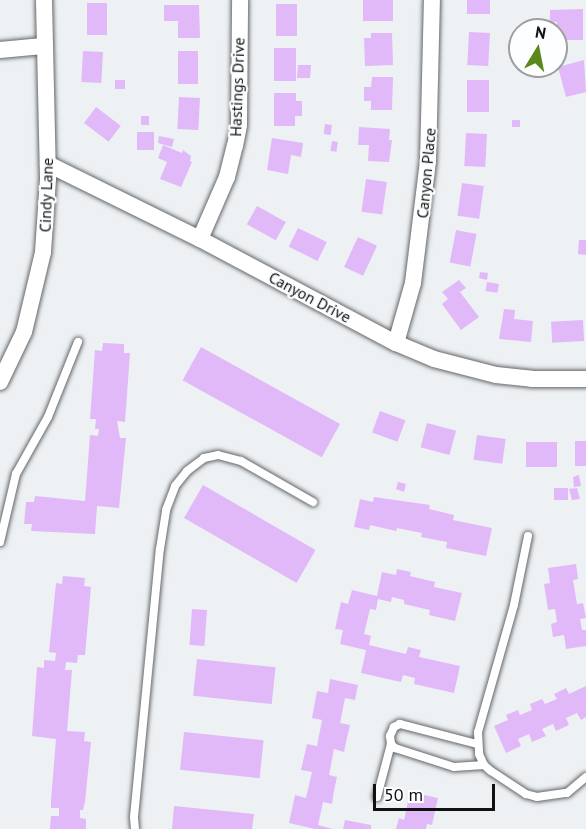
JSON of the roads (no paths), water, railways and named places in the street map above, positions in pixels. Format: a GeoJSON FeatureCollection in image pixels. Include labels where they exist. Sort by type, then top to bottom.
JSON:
{"type":"FeatureCollection","features":[{"type":"Feature","properties":{"kind":"street","name":"Cindy Lane"},"geometry":{"type":"LineString","coordinates":[[0,382],[21,341],[41,266],[47,209],[48,164],[43,46],[44,0]]}},
{"type":"Feature","properties":{"kind":"street","name":"Hastings Drive"},"geometry":{"type":"LineString","coordinates":[[200,239],[224,187],[239,125],[240,0]]}},
{"type":"Feature","properties":{"kind":"street","name":"Canyon Place"},"geometry":{"type":"LineString","coordinates":[[396,343],[413,284],[428,161],[432,0]]}},
{"type":"Feature","properties":{"kind":"street"},"geometry":{"type":"LineString","coordinates":[[0,50],[43,46]]}},
{"type":"Feature","properties":{"kind":"street","name":"Canyon Drive"},"geometry":{"type":"LineString","coordinates":[[48,164],[200,239],[396,343],[434,359],[478,372],[532,379],[586,379]]}},
{"type":"Feature","properties":{"kind":"lane"},"geometry":{"type":"LineString","coordinates":[[0,542],[16,474],[48,417],[78,342]]}},
{"type":"Feature","properties":{"kind":"lane"},"geometry":{"type":"LineString","coordinates":[[135,829],[160,549],[166,510],[175,486],[187,471],[204,458],[218,455],[241,461],[313,502]]}},
{"type":"Feature","properties":{"kind":"lane"},"geometry":{"type":"LineString","coordinates":[[528,536],[514,605],[484,704],[477,744],[484,765],[526,794],[537,797],[567,793],[586,777]]}},
{"type":"Feature","properties":{"kind":"lane"},"geometry":{"type":"LineString","coordinates":[[377,797],[394,727],[400,724],[477,744]]}},
{"type":"Feature","properties":{"kind":"lane"},"geometry":{"type":"LineString","coordinates":[[391,744],[395,748],[454,767],[484,765]]}}]}
